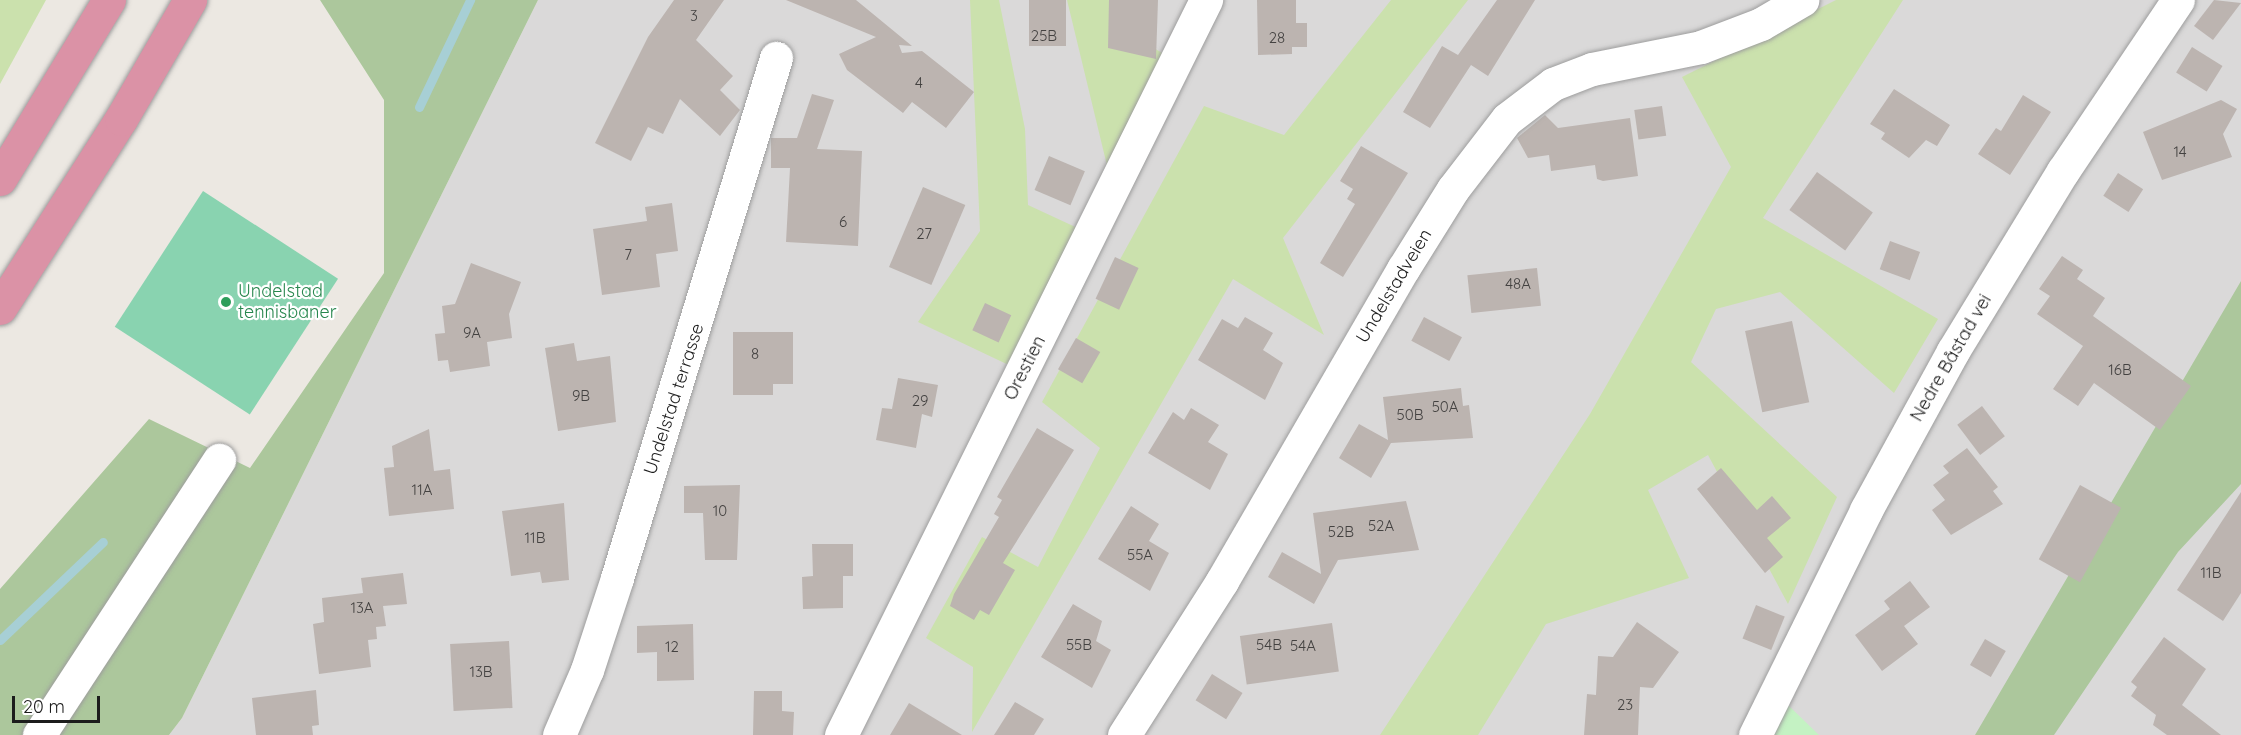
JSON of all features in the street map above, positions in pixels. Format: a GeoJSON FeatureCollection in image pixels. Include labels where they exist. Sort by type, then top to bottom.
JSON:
{"type":"FeatureCollection","features":[{"type":"Feature","properties":{"kind":"highway"},"geometry":{"type":"LineString","coordinates":[[0,179],[109,0]]}},
{"type":"Feature","properties":{"kind":"highway"},"geometry":{"type":"LineString","coordinates":[[0,308],[121,119],[190,0]]}},
{"type":"Feature","properties":{"kind":"street","name":"Orestien"},"geometry":{"type":"LineString","coordinates":[[841,735],[1206,0]]}},
{"type":"Feature","properties":{"kind":"street","name":"Undelstadveien"},"geometry":{"type":"LineString","coordinates":[[1124,735],[1222,580],[1453,189],[1508,119],[1553,84],[1592,69],[1701,47],[1761,24],[1802,0]]}},
{"type":"Feature","properties":{"kind":"street","name":"Nedre Båstad vei"},"geometry":{"type":"LineString","coordinates":[[1755,735],[1866,510],[1953,351],[2069,162],[2178,0]]}},
{"type":"Feature","properties":{"kind":"street","name":"Undelstad terrasse"},"geometry":{"type":"LineString","coordinates":[[559,735],[587,670],[617,578],[776,58]]}},
{"type":"Feature","properties":{"kind":"street"},"geometry":{"type":"LineString","coordinates":[[39,735],[219,460]]}},
{"type":"Feature","properties":{"kind":"shaded area"},"geometry":{"type":"Polygon","coordinates":[[[538,0],[2241,0],[2241,735],[169,735],[182,718],[538,0]]]}},
{"type":"Feature","properties":{"kind":"green space"},"geometry":{"type":"Polygon","coordinates":[[[0,0],[46,0],[0,84],[0,0]]]}},
{"type":"Feature","properties":{"kind":"green space"},"geometry":{"type":"Polygon","coordinates":[[[320,0],[538,0],[182,718],[169,735],[0,735],[0,589],[149,419],[250,468],[384,273],[384,100],[320,0]]]}},
{"type":"Feature","properties":{"kind":"green space"},"geometry":{"type":"Polygon","coordinates":[[[970,0],[999,0],[1025,129],[1028,205],[1084,231],[1015,368],[918,322],[980,231],[970,0]]]}},
{"type":"Feature","properties":{"kind":"green space"},"geometry":{"type":"Polygon","coordinates":[[[1067,0],[1117,0],[1121,28],[1167,56],[1110,178],[1067,0]]]}},
{"type":"Feature","properties":{"kind":"green space"},"geometry":{"type":"Polygon","coordinates":[[[1391,0],[1468,0],[1283,238],[1324,335],[1233,279],[972,732],[973,667],[926,638],[982,537],[1038,567],[1100,448],[1042,402],[1204,106],[1284,135],[1391,0]]]}},
{"type":"Feature","properties":{"kind":"green space"},"geometry":{"type":"Polygon","coordinates":[[[1836,0],[1903,0],[1763,218],[1938,319],[1894,393],[1780,292],[1716,309],[1691,362],[1837,497],[1788,604],[1708,455],[1648,490],[1689,578],[1546,624],[1478,735],[1380,735],[1590,414],[1731,167],[1682,77],[1836,0]]]}},
{"type":"Feature","properties":{"kind":"green space","name":"Undelstad tennisbaner"},"geometry":{"type":"Polygon","coordinates":[[[203,191],[338,279],[250,415],[115,327],[203,191]]]}},
{"type":"Feature","properties":{"kind":"green space"},"geometry":{"type":"Polygon","coordinates":[[[2241,281],[2241,484],[2178,552],[2054,735],[1975,735],[2241,281]]]}},
{"type":"Feature","properties":{"kind":"green space"},"geometry":{"type":"Polygon","coordinates":[[[1788,705],[1819,735],[1771,735],[1788,705]]]}},
{"type":"Feature","properties":{"kind":"building"},"geometry":{"type":"Polygon","coordinates":[[[674,0],[724,0],[696,40],[733,76],[720,90],[740,110],[720,136],[680,99],[663,134],[648,127],[631,161],[595,143],[648,37],[674,0]]]}},
{"type":"Feature","properties":{"kind":"building"},"geometry":{"type":"Polygon","coordinates":[[[786,0],[856,0],[912,46],[899,45],[902,53],[922,51],[974,92],[946,128],[912,102],[903,113],[847,70],[839,54],[876,37],[786,0]]]}},
{"type":"Feature","properties":{"kind":"building"},"geometry":{"type":"Polygon","coordinates":[[[1029,0],[1066,0],[1066,46],[1029,46],[1029,0]]]}},
{"type":"Feature","properties":{"kind":"building"},"geometry":{"type":"Polygon","coordinates":[[[1109,0],[1158,0],[1156,59],[1108,48],[1109,0]]]}},
{"type":"Feature","properties":{"kind":"building"},"geometry":{"type":"Polygon","coordinates":[[[1257,0],[1296,0],[1296,23],[1307,23],[1307,47],[1292,47],[1292,54],[1258,55],[1257,0]]]}},
{"type":"Feature","properties":{"kind":"building"},"geometry":{"type":"Polygon","coordinates":[[[1497,0],[1535,0],[1488,76],[1471,65],[1430,128],[1403,112],[1442,46],[1458,55],[1497,0]]]}},
{"type":"Feature","properties":{"kind":"building"},"geometry":{"type":"Polygon","coordinates":[[[2214,0],[2241,3],[2213,40],[2194,26],[2214,0]]]}},
{"type":"Feature","properties":{"kind":"building"},"geometry":{"type":"Polygon","coordinates":[[[2192,47],[2223,66],[2207,92],[2176,72],[2192,47]]]}},
{"type":"Feature","properties":{"kind":"building"},"geometry":{"type":"Polygon","coordinates":[[[1894,89],[1950,125],[1937,146],[1926,140],[1909,158],[1881,139],[1885,133],[1870,124],[1894,89]]]}},
{"type":"Feature","properties":{"kind":"building"},"geometry":{"type":"Polygon","coordinates":[[[812,94],[834,100],[817,149],[862,151],[858,246],[786,242],[790,168],[771,168],[771,138],[797,138],[812,94]]]}},
{"type":"Feature","properties":{"kind":"building"},"geometry":{"type":"Polygon","coordinates":[[[2023,95],[2051,112],[2010,175],[1978,154],[1996,128],[2001,131],[2023,95]]]}},
{"type":"Feature","properties":{"kind":"building"},"geometry":{"type":"Polygon","coordinates":[[[2221,100],[2237,109],[2223,134],[2232,157],[2162,180],[2143,132],[2221,100]]]}},
{"type":"Feature","properties":{"kind":"building"},"geometry":{"type":"Polygon","coordinates":[[[1662,106],[1666,136],[1638,140],[1634,110],[1662,106]]]}},
{"type":"Feature","properties":{"kind":"building"},"geometry":{"type":"Polygon","coordinates":[[[1545,115],[1558,128],[1630,118],[1638,176],[1603,181],[1597,179],[1595,165],[1551,171],[1549,155],[1528,158],[1517,138],[1545,115]]]}},
{"type":"Feature","properties":{"kind":"building"},"geometry":{"type":"Polygon","coordinates":[[[1361,146],[1408,173],[1343,277],[1320,263],[1355,204],[1347,199],[1353,189],[1340,181],[1361,146]]]}},
{"type":"Feature","properties":{"kind":"building"},"geometry":{"type":"Polygon","coordinates":[[[1049,156],[1085,171],[1070,205],[1035,190],[1049,156]]]}},
{"type":"Feature","properties":{"kind":"building"},"geometry":{"type":"Polygon","coordinates":[[[1817,172],[1873,213],[1845,251],[1789,210],[1817,172]]]}},
{"type":"Feature","properties":{"kind":"building"},"geometry":{"type":"Polygon","coordinates":[[[2118,173],[2143,189],[2128,212],[2103,196],[2118,173]]]}},
{"type":"Feature","properties":{"kind":"building"},"geometry":{"type":"Polygon","coordinates":[[[923,187],[965,205],[931,285],[889,267],[923,187]]]}},
{"type":"Feature","properties":{"kind":"building"},"geometry":{"type":"Polygon","coordinates":[[[672,203],[678,251],[656,254],[660,287],[602,295],[593,229],[647,221],[645,207],[672,203]]]}},
{"type":"Feature","properties":{"kind":"building"},"geometry":{"type":"Polygon","coordinates":[[[1890,241],[1920,252],[1910,280],[1880,269],[1890,241]]]}},
{"type":"Feature","properties":{"kind":"building"},"geometry":{"type":"Polygon","coordinates":[[[2062,256],[2083,270],[2077,279],[2105,298],[2093,316],[2191,386],[2160,430],[2094,383],[2078,406],[2053,389],[2083,346],[2037,314],[2050,296],[2039,289],[2062,256]]]}},
{"type":"Feature","properties":{"kind":"building"},"geometry":{"type":"Polygon","coordinates":[[[1115,257],[1139,268],[1119,310],[1096,299],[1115,257]]]}},
{"type":"Feature","properties":{"kind":"building"},"geometry":{"type":"Polygon","coordinates":[[[471,263],[521,282],[509,314],[512,338],[487,342],[490,366],[450,372],[448,360],[438,361],[435,334],[445,333],[442,306],[455,304],[471,263]]]}},
{"type":"Feature","properties":{"kind":"building"},"geometry":{"type":"Polygon","coordinates":[[[1537,268],[1541,306],[1471,313],[1467,275],[1537,268]]]}},
{"type":"Feature","properties":{"kind":"building"},"geometry":{"type":"Polygon","coordinates":[[[985,303],[1011,315],[999,342],[972,330],[985,303]]]}},
{"type":"Feature","properties":{"kind":"building"},"geometry":{"type":"Polygon","coordinates":[[[1245,317],[1273,333],[1263,350],[1283,363],[1265,400],[1198,360],[1222,319],[1238,328],[1245,317]]]}},
{"type":"Feature","properties":{"kind":"building"},"geometry":{"type":"Polygon","coordinates":[[[1424,317],[1462,337],[1449,361],[1411,341],[1424,317]]]}},
{"type":"Feature","properties":{"kind":"building"},"geometry":{"type":"Polygon","coordinates":[[[1792,321],[1809,402],[1762,412],[1745,331],[1792,321]]]}},
{"type":"Feature","properties":{"kind":"building"},"geometry":{"type":"Polygon","coordinates":[[[733,332],[793,332],[793,384],[773,384],[773,395],[733,395],[733,332]]]}},
{"type":"Feature","properties":{"kind":"building"},"geometry":{"type":"Polygon","coordinates":[[[1076,338],[1100,352],[1082,383],[1058,369],[1076,338]]]}},
{"type":"Feature","properties":{"kind":"building"},"geometry":{"type":"Polygon","coordinates":[[[574,343],[577,361],[610,356],[616,422],[558,431],[545,348],[574,343]]]}},
{"type":"Feature","properties":{"kind":"building"},"geometry":{"type":"Polygon","coordinates":[[[898,378],[938,385],[932,417],[922,414],[916,448],[876,440],[882,408],[892,409],[898,378]]]}},
{"type":"Feature","properties":{"kind":"building"},"geometry":{"type":"Polygon","coordinates":[[[1461,388],[1463,406],[1469,405],[1473,438],[1391,443],[1371,478],[1339,458],[1359,424],[1388,440],[1383,397],[1461,388]]]}},
{"type":"Feature","properties":{"kind":"building"},"geometry":{"type":"Polygon","coordinates":[[[1982,406],[2005,436],[1980,455],[1957,425],[1982,406]]]}},
{"type":"Feature","properties":{"kind":"building"},"geometry":{"type":"Polygon","coordinates":[[[1191,408],[1219,425],[1208,442],[1228,454],[1210,490],[1148,453],[1173,412],[1184,420],[1191,408]]]}},
{"type":"Feature","properties":{"kind":"building"},"geometry":{"type":"Polygon","coordinates":[[[1037,428],[1074,450],[1003,563],[1015,570],[989,615],[980,610],[974,620],[950,606],[954,594],[999,517],[994,514],[1002,500],[997,497],[1037,428]]]}},
{"type":"Feature","properties":{"kind":"building"},"geometry":{"type":"Polygon","coordinates":[[[429,429],[434,471],[450,469],[454,509],[389,516],[384,468],[394,467],[392,446],[429,429]]]}},
{"type":"Feature","properties":{"kind":"building"},"geometry":{"type":"Polygon","coordinates":[[[1967,448],[1998,487],[1993,491],[2003,504],[1951,535],[1932,510],[1945,500],[1933,485],[1949,473],[1943,466],[1967,448]]]}},
{"type":"Feature","properties":{"kind":"building"},"geometry":{"type":"Polygon","coordinates":[[[1721,468],[1757,510],[1772,496],[1791,518],[1767,538],[1783,557],[1765,573],[1697,489],[1721,468]]]}},
{"type":"Feature","properties":{"kind":"building"},"geometry":{"type":"Polygon","coordinates":[[[740,485],[737,560],[705,560],[703,513],[684,513],[684,486],[740,485]]]}},
{"type":"Feature","properties":{"kind":"building"},"geometry":{"type":"Polygon","coordinates":[[[2080,485],[2121,508],[2080,582],[2039,559],[2080,485]]]}},
{"type":"Feature","properties":{"kind":"building"},"geometry":{"type":"Polygon","coordinates":[[[2241,492],[2241,593],[2223,621],[2177,590],[2241,492]]]}},
{"type":"Feature","properties":{"kind":"building"},"geometry":{"type":"Polygon","coordinates":[[[1406,501],[1419,550],[1338,560],[1314,604],[1268,577],[1282,552],[1321,574],[1313,513],[1406,501]]]}},
{"type":"Feature","properties":{"kind":"building"},"geometry":{"type":"Polygon","coordinates":[[[564,503],[569,580],[542,583],[540,572],[511,576],[502,511],[564,503]]]}},
{"type":"Feature","properties":{"kind":"building"},"geometry":{"type":"Polygon","coordinates":[[[1131,506],[1159,524],[1149,541],[1169,553],[1150,591],[1098,559],[1131,506]]]}},
{"type":"Feature","properties":{"kind":"building"},"geometry":{"type":"Polygon","coordinates":[[[812,544],[853,544],[853,576],[843,576],[843,608],[803,609],[802,577],[813,576],[812,544]]]}},
{"type":"Feature","properties":{"kind":"building"},"geometry":{"type":"Polygon","coordinates":[[[403,573],[407,604],[383,606],[386,626],[376,627],[377,639],[368,640],[371,667],[319,674],[313,624],[324,622],[322,598],[363,593],[361,578],[403,573]]]}},
{"type":"Feature","properties":{"kind":"building"},"geometry":{"type":"Polygon","coordinates":[[[1910,581],[1930,607],[1904,626],[1918,644],[1882,671],[1855,635],[1890,609],[1884,601],[1910,581]]]}},
{"type":"Feature","properties":{"kind":"building"},"geometry":{"type":"Polygon","coordinates":[[[1073,604],[1102,621],[1096,641],[1111,650],[1092,688],[1041,657],[1073,604]]]}},
{"type":"Feature","properties":{"kind":"building"},"geometry":{"type":"Polygon","coordinates":[[[1756,605],[1785,617],[1771,650],[1743,638],[1756,605]]]}},
{"type":"Feature","properties":{"kind":"building"},"geometry":{"type":"Polygon","coordinates":[[[1637,622],[1679,652],[1653,688],[1640,687],[1638,735],[1584,735],[1587,694],[1596,695],[1598,656],[1613,657],[1637,622]]]}},
{"type":"Feature","properties":{"kind":"building"},"geometry":{"type":"Polygon","coordinates":[[[1332,623],[1339,672],[1247,684],[1240,636],[1332,623]]]}},
{"type":"Feature","properties":{"kind":"building"},"geometry":{"type":"Polygon","coordinates":[[[693,624],[694,680],[657,681],[657,652],[637,653],[637,626],[693,624]]]}},
{"type":"Feature","properties":{"kind":"building"},"geometry":{"type":"Polygon","coordinates":[[[2164,637],[2206,669],[2182,705],[2221,735],[2167,735],[2153,725],[2156,715],[2131,696],[2137,687],[2131,682],[2164,637]]]}},
{"type":"Feature","properties":{"kind":"building"},"geometry":{"type":"Polygon","coordinates":[[[1985,639],[2006,651],[1991,677],[1970,665],[1985,639]]]}},
{"type":"Feature","properties":{"kind":"building"},"geometry":{"type":"Polygon","coordinates":[[[509,641],[513,708],[454,711],[450,644],[509,641]]]}},
{"type":"Feature","properties":{"kind":"building"},"geometry":{"type":"Polygon","coordinates":[[[1212,674],[1243,693],[1226,719],[1196,700],[1212,674]]]}},
{"type":"Feature","properties":{"kind":"building"},"geometry":{"type":"Polygon","coordinates":[[[316,690],[319,725],[312,726],[313,735],[256,735],[252,698],[316,690]]]}},
{"type":"Feature","properties":{"kind":"building"},"geometry":{"type":"Polygon","coordinates":[[[754,691],[782,691],[782,711],[794,712],[793,735],[753,735],[754,691]]]}},
{"type":"Feature","properties":{"kind":"building"},"geometry":{"type":"Polygon","coordinates":[[[1015,702],[1044,719],[1034,735],[994,735],[1015,702]]]}},
{"type":"Feature","properties":{"kind":"building"},"geometry":{"type":"Polygon","coordinates":[[[909,703],[962,735],[890,735],[909,703]]]}},
{"type":"Feature","properties":{"kind":"waterway"},"geometry":{"type":"LineString","coordinates":[[419,107],[470,0]]}},
{"type":"Feature","properties":{"kind":"waterway"},"geometry":{"type":"LineString","coordinates":[[0,640],[103,542]]}},
{"type":"Feature","properties":{"kind":"place","name":"Undelstad tennisbaner"},"geometry":{"type":"Point","coordinates":[226,302]}}]}
